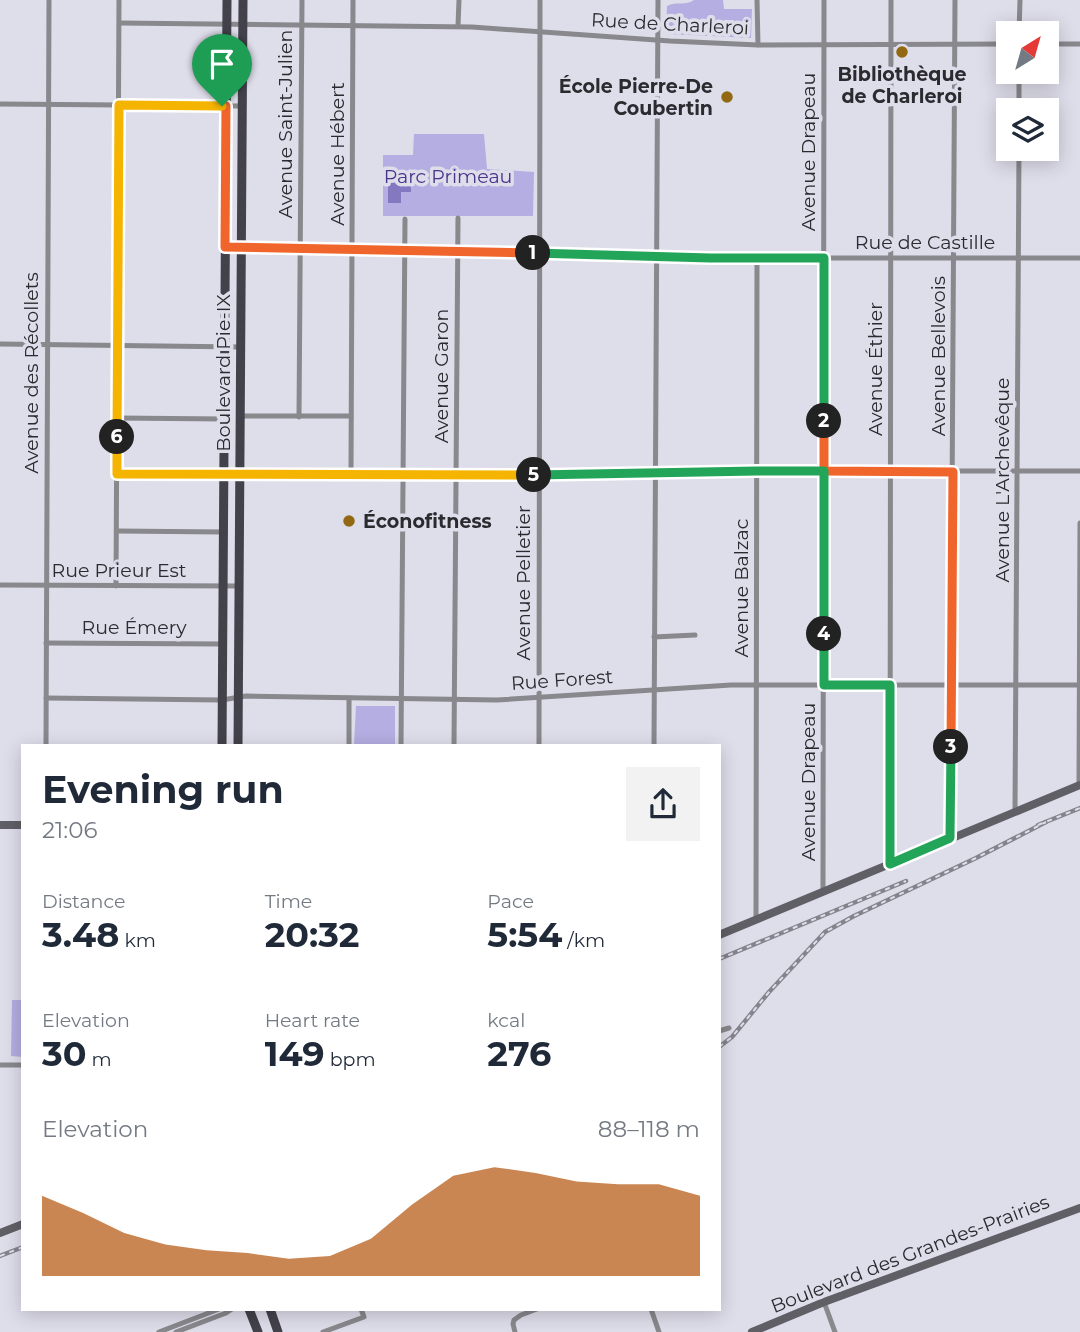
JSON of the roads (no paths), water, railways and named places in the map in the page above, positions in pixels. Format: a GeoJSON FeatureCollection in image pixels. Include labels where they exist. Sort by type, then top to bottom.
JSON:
{"type":"FeatureCollection","features":[{"type":"Feature","properties":{"kind":"main road","name":"Boulevard Pie-IX"},"geometry":{"type":"LineString","coordinates":[[222,744],[227,0]]}},
{"type":"Feature","properties":{"kind":"main road","name":"Boulevard Pie-IX"},"geometry":{"type":"LineString","coordinates":[[238,744],[243,0]]}},
{"type":"Feature","properties":{"kind":"main road"},"geometry":{"type":"LineString","coordinates":[[250,1311],[258,1332]]}},
{"type":"Feature","properties":{"kind":"main road"},"geometry":{"type":"LineString","coordinates":[[271,1311],[278,1332]]}},
{"type":"Feature","properties":{"kind":"street","name":"Avenue des Récollets"},"geometry":{"type":"LineString","coordinates":[[46,744],[49,0]]}},
{"type":"Feature","properties":{"kind":"street"},"geometry":{"type":"LineString","coordinates":[[116,586],[119,0]]}},
{"type":"Feature","properties":{"kind":"street","name":"Avenue Saint-Julien"},"geometry":{"type":"LineString","coordinates":[[299,416],[302,0]]}},
{"type":"Feature","properties":{"kind":"street","name":"Avenue Hébert"},"geometry":{"type":"LineString","coordinates":[[351,475],[353,0]]}},
{"type":"Feature","properties":{"kind":"street"},"geometry":{"type":"LineString","coordinates":[[458,26],[459,0]]}},
{"type":"Feature","properties":{"kind":"street","name":"Avenue Pelletier"},"geometry":{"type":"LineString","coordinates":[[539,744],[540,0]]}},
{"type":"Feature","properties":{"kind":"street"},"geometry":{"type":"LineString","coordinates":[[654,744],[658,0]]}},
{"type":"Feature","properties":{"kind":"street"},"geometry":{"type":"LineString","coordinates":[[757,0],[758,45]]}},
{"type":"Feature","properties":{"kind":"street","name":"Avenue Drapeau"},"geometry":{"type":"LineString","coordinates":[[823,891],[824,0]]}},
{"type":"Feature","properties":{"kind":"street","name":"Avenue Éthier"},"geometry":{"type":"LineString","coordinates":[[890,864],[891,0]]}},
{"type":"Feature","properties":{"kind":"street","name":"Avenue Bellevois"},"geometry":{"type":"LineString","coordinates":[[950,838],[956,0]]}},
{"type":"Feature","properties":{"kind":"street"},"geometry":{"type":"LineString","coordinates":[[1019,21],[1020,0]]}},
{"type":"Feature","properties":{"kind":"street","name":"Rue de Charleroi"},"geometry":{"type":"LineString","coordinates":[[120,23],[458,26],[758,45],[996,44]]}},
{"type":"Feature","properties":{"kind":"street"},"geometry":{"type":"LineString","coordinates":[[1059,44],[1080,44]]}},
{"type":"Feature","properties":{"kind":"street"},"geometry":{"type":"LineString","coordinates":[[0,104],[243,106]]}},
{"type":"Feature","properties":{"kind":"street","name":"Avenue L'Archevêque"},"geometry":{"type":"LineString","coordinates":[[1015,811],[1019,161]]}},
{"type":"Feature","properties":{"kind":"street","name":"Avenue Garon"},"geometry":{"type":"LineString","coordinates":[[454,744],[458,218]]}},
{"type":"Feature","properties":{"kind":"street"},"geometry":{"type":"LineString","coordinates":[[401,744],[405,219]]}},
{"type":"Feature","properties":{"kind":"street","name":"Rue de Castille"},"geometry":{"type":"LineString","coordinates":[[225,247],[657,257],[1080,258]]}},
{"type":"Feature","properties":{"kind":"street","name":"Avenue Balzac"},"geometry":{"type":"LineString","coordinates":[[756,919],[757,258]]}},
{"type":"Feature","properties":{"kind":"street"},"geometry":{"type":"LineString","coordinates":[[0,344],[241,347]]}},
{"type":"Feature","properties":{"kind":"street"},"geometry":{"type":"LineString","coordinates":[[240,416],[351,416]]}},
{"type":"Feature","properties":{"kind":"street"},"geometry":{"type":"LineString","coordinates":[[117,418],[224,419]]}},
{"type":"Feature","properties":{"kind":"street"},"geometry":{"type":"LineString","coordinates":[[117,474],[456,476],[757,471],[1080,471]]}},
{"type":"Feature","properties":{"kind":"street"},"geometry":{"type":"LineString","coordinates":[[721,933],[1079,785],[1080,523]]}},
{"type":"Feature","properties":{"kind":"street"},"geometry":{"type":"LineString","coordinates":[[117,531],[223,532]]}},
{"type":"Feature","properties":{"kind":"street","name":"Rue Prieur Est"},"geometry":{"type":"LineString","coordinates":[[0,585],[239,586]]}},
{"type":"Feature","properties":{"kind":"street"},"geometry":{"type":"LineString","coordinates":[[654,637],[695,635]]}},
{"type":"Feature","properties":{"kind":"street","name":"Rue Émery"},"geometry":{"type":"LineString","coordinates":[[46,642],[222,644]]}},
{"type":"Feature","properties":{"kind":"street","name":"Rue Forest"},"geometry":{"type":"LineString","coordinates":[[46,698],[222,700],[238,696],[454,701],[508,700],[718,685],[1080,685]]}},
{"type":"Feature","properties":{"kind":"street"},"geometry":{"type":"LineString","coordinates":[[349,698],[349,744]]}},
{"type":"Feature","properties":{"kind":"street"},"geometry":{"type":"LineString","coordinates":[[0,825],[21,825]]}},
{"type":"Feature","properties":{"kind":"street"},"geometry":{"type":"LineString","coordinates":[[721,1030],[729,1028]]}},
{"type":"Feature","properties":{"kind":"street"},"geometry":{"type":"LineString","coordinates":[[0,1065],[21,1066]]}},
{"type":"Feature","properties":{"kind":"street","name":"Boulevard des Grandes-Prairies"},"geometry":{"type":"LineString","coordinates":[[752,1332],[824,1302],[1080,1208]]}},
{"type":"Feature","properties":{"kind":"street"},"geometry":{"type":"LineString","coordinates":[[0,1233],[21,1225]]}},
{"type":"Feature","properties":{"kind":"street"},"geometry":{"type":"LineString","coordinates":[[824,1302],[835,1332]]}},
{"type":"Feature","properties":{"kind":"street"},"geometry":{"type":"LineString","coordinates":[[159,1332],[214,1311]]}},
{"type":"Feature","properties":{"kind":"street"},"geometry":{"type":"LineString","coordinates":[[176,1332],[229,1311]]}},
{"type":"Feature","properties":{"kind":"street"},"geometry":{"type":"LineString","coordinates":[[323,1332],[364,1317],[362,1311]]}},
{"type":"Feature","properties":{"kind":"street"},"geometry":{"type":"LineString","coordinates":[[515,1332],[514,1320],[531,1311]]}},
{"type":"Feature","properties":{"kind":"street"},"geometry":{"type":"LineString","coordinates":[[652,1311],[659,1332]]}},
{"type":"Feature","properties":{"kind":"railway"},"geometry":{"type":"LineString","coordinates":[[1038,825],[1080,808]]}},
{"type":"Feature","properties":{"kind":"railway"},"geometry":{"type":"LineString","coordinates":[[721,1045],[732,1037],[769,992],[825,932],[1046,822]]}},
{"type":"Feature","properties":{"kind":"railway"},"geometry":{"type":"LineString","coordinates":[[721,958],[906,881]]}},
{"type":"Feature","properties":{"kind":"railway"},"geometry":{"type":"LineString","coordinates":[[0,1256],[21,1248]]}},
{"type":"Feature","properties":{"kind":"place","name":"Bibliothèque de Charleroi"},"geometry":{"type":"Point","coordinates":[902,52]}},
{"type":"Feature","properties":{"kind":"place","name":"École Pierre-De Coubertin"},"geometry":{"type":"Point","coordinates":[727,97]}},
{"type":"Feature","properties":{"kind":"place","name":"Éconofitness"},"geometry":{"type":"Point","coordinates":[349,521]}},
{"type":"Feature","properties":{"kind":"park label","name":"Parc Primeau"},"geometry":{"type":"Point","coordinates":[448,176]}}]}
